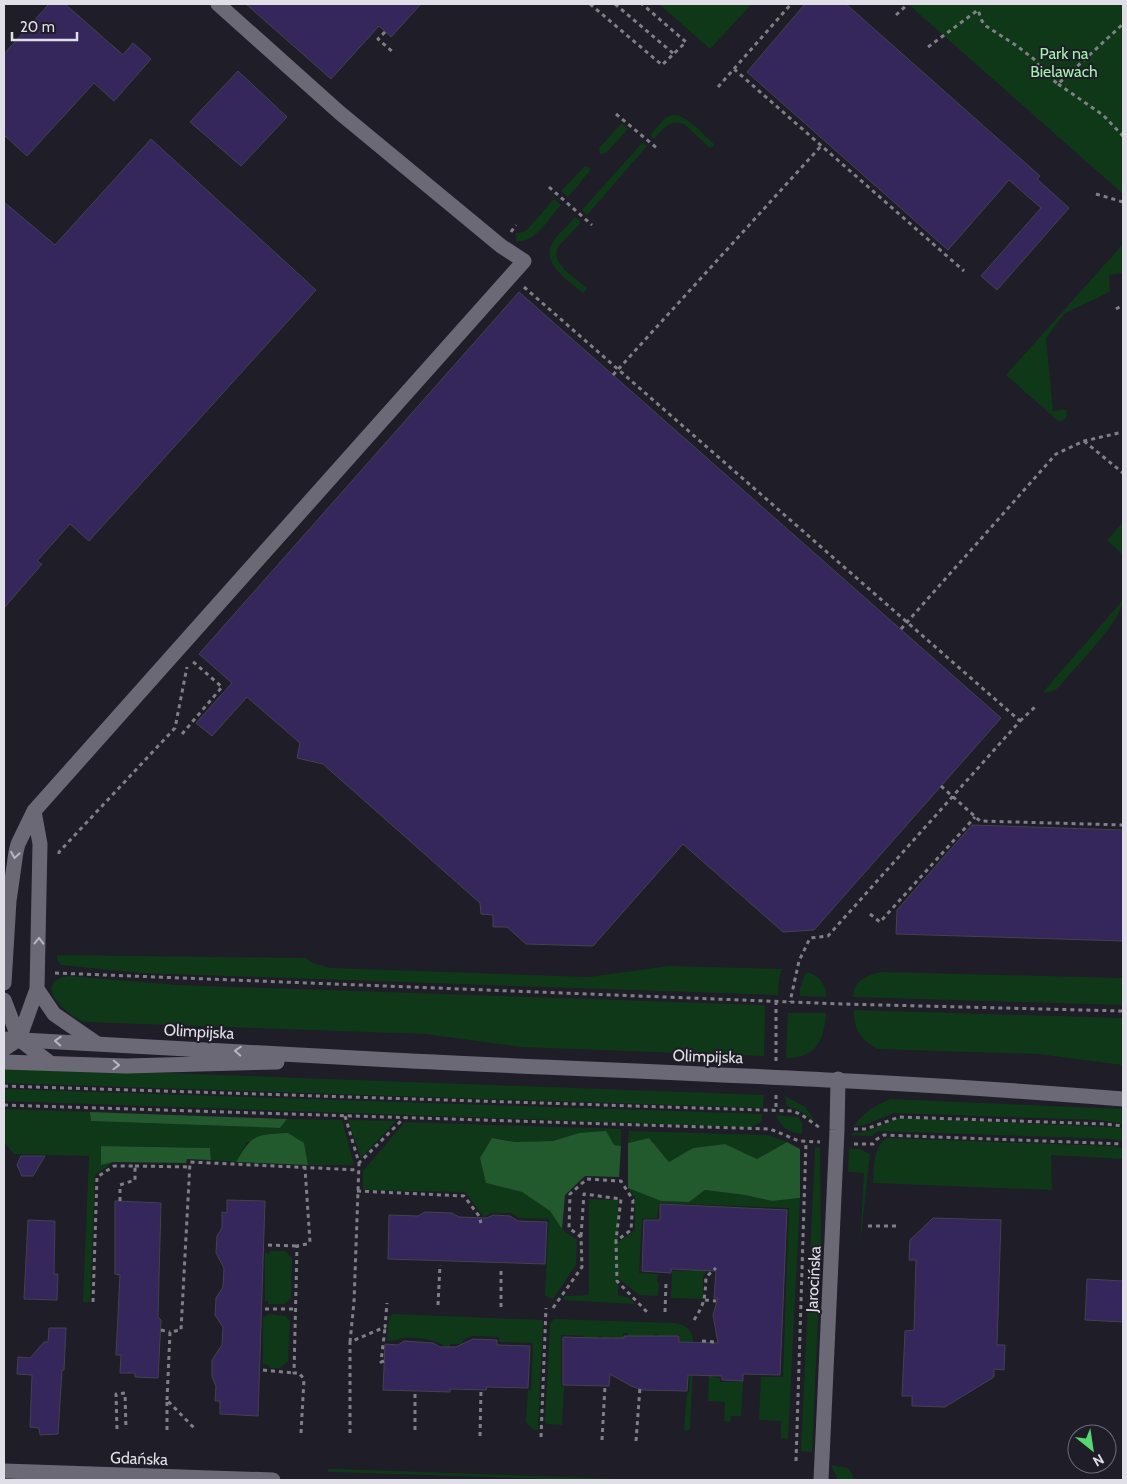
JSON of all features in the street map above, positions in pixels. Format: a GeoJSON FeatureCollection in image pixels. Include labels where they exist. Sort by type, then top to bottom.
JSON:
{"type":"FeatureCollection","features":[{"type":"Feature","properties":{"kind":"street"},"geometry":{"type":"LineString","coordinates":[[4,983],[9,902],[16,852],[34,811],[524,261],[501,246],[340,113],[218,4]]}},
{"type":"Feature","properties":{"kind":"street"},"geometry":{"type":"LineString","coordinates":[[4,1049],[19,1039],[37,989],[40,844],[34,811]]}},
{"type":"Feature","properties":{"kind":"street"},"geometry":{"type":"LineString","coordinates":[[37,989],[54,1014],[96,1043]]}},
{"type":"Feature","properties":{"kind":"street"},"geometry":{"type":"LineString","coordinates":[[4,1000],[19,1039],[50,1063]]}},
{"type":"Feature","properties":{"kind":"street","name":"Olimpijska"},"geometry":{"type":"LineString","coordinates":[[4,1039],[391,1060],[838,1079],[1024,1090],[1123,1099]]}},
{"type":"Feature","properties":{"kind":"street","name":"Olimpijska"},"geometry":{"type":"LineString","coordinates":[[4,1062],[126,1066],[391,1060]]}},
{"type":"Feature","properties":{"kind":"street","name":"Jarocińska"},"geometry":{"type":"LineString","coordinates":[[821,1480],[838,1079]]}},
{"type":"Feature","properties":{"kind":"street","name":"Olimpijska"},"geometry":{"type":"LineString","coordinates":[[1024,1090],[1123,1090]]}},
{"type":"Feature","properties":{"kind":"street","name":"Gdańska"},"geometry":{"type":"LineString","coordinates":[[4,1471],[272,1480]]}},
{"type":"Feature","properties":{"kind":"path"},"geometry":{"type":"LineString","coordinates":[[590,4],[662,65],[686,42],[642,4]]}},
{"type":"Feature","properties":{"kind":"path"},"geometry":{"type":"LineString","coordinates":[[616,4],[674,54]]}},
{"type":"Feature","properties":{"kind":"path"},"geometry":{"type":"LineString","coordinates":[[718,88],[791,4]]}},
{"type":"Feature","properties":{"kind":"path"},"geometry":{"type":"LineString","coordinates":[[896,15],[908,4]]}},
{"type":"Feature","properties":{"kind":"path"},"geometry":{"type":"LineString","coordinates":[[979,4],[978,10],[986,26],[1017,46],[1034,60],[1044,73],[1103,115],[1123,136]]}},
{"type":"Feature","properties":{"kind":"path"},"geometry":{"type":"LineString","coordinates":[[928,47],[978,10]]}},
{"type":"Feature","properties":{"kind":"path"},"geometry":{"type":"LineString","coordinates":[[1058,84],[1123,24]]}},
{"type":"Feature","properties":{"kind":"path"},"geometry":{"type":"LineString","coordinates":[[385,32],[378,39],[394,53]]}},
{"type":"Feature","properties":{"kind":"path"},"geometry":{"type":"LineString","coordinates":[[734,69],[964,271]]}},
{"type":"Feature","properties":{"kind":"path"},"geometry":{"type":"LineString","coordinates":[[616,114],[658,149]]}},
{"type":"Feature","properties":{"kind":"path"},"geometry":{"type":"LineString","coordinates":[[613,375],[821,146]]}},
{"type":"Feature","properties":{"kind":"path"},"geometry":{"type":"LineString","coordinates":[[549,188],[592,225]]}},
{"type":"Feature","properties":{"kind":"path"},"geometry":{"type":"LineString","coordinates":[[1096,194],[1123,202]]}},
{"type":"Feature","properties":{"kind":"path"},"geometry":{"type":"LineString","coordinates":[[521,284],[1020,721]]}},
{"type":"Feature","properties":{"kind":"path"},"geometry":{"type":"LineString","coordinates":[[1116,310],[1123,305]]}},
{"type":"Feature","properties":{"kind":"path"},"geometry":{"type":"LineString","coordinates":[[901,629],[1056,454],[1084,441],[1123,432]]}},
{"type":"Feature","properties":{"kind":"path"},"geometry":{"type":"LineString","coordinates":[[1084,441],[1123,473]]}},
{"type":"Feature","properties":{"kind":"path"},"geometry":{"type":"LineString","coordinates":[[59,862],[60,852],[175,728],[188,658],[222,687],[182,734]]}},
{"type":"Feature","properties":{"kind":"path"},"geometry":{"type":"LineString","coordinates":[[790,1002],[799,961],[810,938],[828,936],[1020,721],[1036,706]]}},
{"type":"Feature","properties":{"kind":"path"},"geometry":{"type":"LineString","coordinates":[[942,786],[980,821],[1123,826]]}},
{"type":"Feature","properties":{"kind":"path"},"geometry":{"type":"LineString","coordinates":[[870,914],[880,922],[975,817]]}},
{"type":"Feature","properties":{"kind":"path"},"geometry":{"type":"LineString","coordinates":[[52,973],[776,1002],[1123,1011]]}},
{"type":"Feature","properties":{"kind":"path"},"geometry":{"type":"LineString","coordinates":[[776,1002],[776,1111]]}},
{"type":"Feature","properties":{"kind":"path"},"geometry":{"type":"LineString","coordinates":[[4,1086],[793,1111],[802,1115],[818,1128],[837,1136],[873,1144],[884,1135],[1123,1144]]}},
{"type":"Feature","properties":{"kind":"path"},"geometry":{"type":"LineString","coordinates":[[4,1105],[770,1129],[806,1142],[866,1129],[899,1117],[1123,1126]]}},
{"type":"Feature","properties":{"kind":"path"},"geometry":{"type":"LineString","coordinates":[[345,1116],[359,1163],[354,1302],[350,1342],[350,1433]]}},
{"type":"Feature","properties":{"kind":"path"},"geometry":{"type":"LineString","coordinates":[[359,1163],[404,1118]]}},
{"type":"Feature","properties":{"kind":"path"},"geometry":{"type":"LineString","coordinates":[[796,1461],[806,1142]]}},
{"type":"Feature","properties":{"kind":"path"},"geometry":{"type":"LineString","coordinates":[[161,1330],[170,1332],[181,1330],[190,1162],[358,1170]]}},
{"type":"Feature","properties":{"kind":"path"},"geometry":{"type":"LineString","coordinates":[[93,1302],[97,1178],[114,1166],[190,1167]]}},
{"type":"Feature","properties":{"kind":"path"},"geometry":{"type":"LineString","coordinates":[[120,1201],[120,1185],[134,1180],[135,1166]]}},
{"type":"Feature","properties":{"kind":"path"},"geometry":{"type":"LineString","coordinates":[[268,1245],[297,1246],[310,1242],[305,1168]]}},
{"type":"Feature","properties":{"kind":"path"},"geometry":{"type":"LineString","coordinates":[[581,1236],[569,1228],[570,1194],[587,1180],[621,1181],[633,1200],[631,1230],[616,1241]]}},
{"type":"Feature","properties":{"kind":"path"},"geometry":{"type":"LineString","coordinates":[[357,1191],[464,1196],[479,1216],[481,1223]]}},
{"type":"Feature","properties":{"kind":"path"},"geometry":{"type":"LineString","coordinates":[[553,1308],[582,1267],[581,1236],[584,1194],[621,1199],[616,1241],[617,1281],[647,1312]]}},
{"type":"Feature","properties":{"kind":"path"},"geometry":{"type":"LineString","coordinates":[[868,1226],[900,1226]]}},
{"type":"Feature","properties":{"kind":"path"},"geometry":{"type":"LineString","coordinates":[[294,1373],[297,1246]]}},
{"type":"Feature","properties":{"kind":"path"},"geometry":{"type":"LineString","coordinates":[[438,1304],[440,1265]]}},
{"type":"Feature","properties":{"kind":"path"},"geometry":{"type":"LineString","coordinates":[[501,1267],[501,1307]]}},
{"type":"Feature","properties":{"kind":"path"},"geometry":{"type":"LineString","coordinates":[[694,1320],[705,1300],[706,1277],[716,1268]]}},
{"type":"Feature","properties":{"kind":"path"},"geometry":{"type":"LineString","coordinates":[[665,1312],[666,1282]]}},
{"type":"Feature","properties":{"kind":"path"},"geometry":{"type":"LineString","coordinates":[[705,1300],[716,1301]]}},
{"type":"Feature","properties":{"kind":"path"},"geometry":{"type":"LineString","coordinates":[[384,1362],[380,1362],[387,1303]]}},
{"type":"Feature","properties":{"kind":"path"},"geometry":{"type":"LineString","coordinates":[[541,1437],[546,1308]]}},
{"type":"Feature","properties":{"kind":"path"},"geometry":{"type":"LineString","coordinates":[[266,1309],[296,1309]]}},
{"type":"Feature","properties":{"kind":"path"},"geometry":{"type":"LineString","coordinates":[[350,1342],[385,1327]]}},
{"type":"Feature","properties":{"kind":"path"},"geometry":{"type":"LineString","coordinates":[[167,1430],[170,1332]]}},
{"type":"Feature","properties":{"kind":"path"},"geometry":{"type":"LineString","coordinates":[[702,1341],[716,1342]]}},
{"type":"Feature","properties":{"kind":"path"},"geometry":{"type":"LineString","coordinates":[[263,1370],[299,1373],[304,1379],[301,1433]]}},
{"type":"Feature","properties":{"kind":"path"},"geometry":{"type":"LineString","coordinates":[[602,1440],[604,1386]]}},
{"type":"Feature","properties":{"kind":"path"},"geometry":{"type":"LineString","coordinates":[[636,1441],[640,1387]]}},
{"type":"Feature","properties":{"kind":"path"},"geometry":{"type":"LineString","coordinates":[[480,1436],[481,1390]]}},
{"type":"Feature","properties":{"kind":"path"},"geometry":{"type":"LineString","coordinates":[[117,1429],[116,1394],[125,1393],[126,1429]]}},
{"type":"Feature","properties":{"kind":"path"},"geometry":{"type":"LineString","coordinates":[[415,1394],[415,1434]]}},
{"type":"Feature","properties":{"kind":"path"},"geometry":{"type":"LineString","coordinates":[[167,1400],[196,1430]]}},
{"type":"Feature","properties":{"kind":"green space"},"geometry":{"type":"Polygon","coordinates":[[[659,4],[752,4],[710,49],[659,4]]]}},
{"type":"Feature","properties":{"kind":"green space","name":"Park na Bielawach"},"geometry":{"type":"Polygon","coordinates":[[[908,4],[1123,4],[1123,194],[908,4]]]}},
{"type":"Feature","properties":{"kind":"green space"},"geometry":{"type":"Polygon","coordinates":[[[672,115],[689,121],[714,146],[710,148],[684,124],[679,123],[670,124],[654,139],[650,135],[665,118],[672,115]]]}},
{"type":"Feature","properties":{"kind":"green space"},"geometry":{"type":"Polygon","coordinates":[[[622,123],[628,129],[606,153],[600,154],[599,148],[622,123]]]}},
{"type":"Feature","properties":{"kind":"green space"},"geometry":{"type":"Polygon","coordinates":[[[643,142],[647,146],[587,215],[582,210],[643,142]]]}},
{"type":"Feature","properties":{"kind":"green space"},"geometry":{"type":"Polygon","coordinates":[[[585,166],[590,168],[589,172],[568,197],[561,191],[585,166]]]}},
{"type":"Feature","properties":{"kind":"green space"},"geometry":{"type":"Polygon","coordinates":[[[554,199],[561,205],[542,229],[530,238],[516,241],[516,233],[526,231],[554,199]]]}},
{"type":"Feature","properties":{"kind":"green space"},"geometry":{"type":"Polygon","coordinates":[[[575,217],[581,222],[558,247],[556,253],[557,259],[565,270],[587,288],[583,293],[558,272],[550,259],[550,251],[554,240],[575,217]]]}},
{"type":"Feature","properties":{"kind":"green space"},"geometry":{"type":"Polygon","coordinates":[[[1123,244],[1123,273],[1109,275],[1110,292],[1065,313],[1046,338],[1053,411],[1066,409],[1067,415],[1064,420],[1058,421],[1006,375],[1123,244]]]}},
{"type":"Feature","properties":{"kind":"green space"},"geometry":{"type":"Polygon","coordinates":[[[1123,522],[1123,555],[1107,540],[1123,522]]]}},
{"type":"Feature","properties":{"kind":"green space"},"geometry":{"type":"Polygon","coordinates":[[[1123,600],[1115,620],[1084,659],[1057,689],[1046,693],[1043,692],[1123,600]]]}},
{"type":"Feature","properties":{"kind":"green space"},"geometry":{"type":"Polygon","coordinates":[[[57,955],[306,958],[313,963],[330,968],[589,977],[669,966],[782,969],[778,995],[142,973],[61,965],[57,955]]]}},
{"type":"Feature","properties":{"kind":"green space"},"geometry":{"type":"Polygon","coordinates":[[[806,972],[815,975],[821,981],[825,988],[826,997],[800,996],[800,988],[806,972]]]}},
{"type":"Feature","properties":{"kind":"green space"},"geometry":{"type":"Polygon","coordinates":[[[881,972],[1123,978],[1123,1005],[853,997],[858,983],[870,975],[881,972]]]}},
{"type":"Feature","properties":{"kind":"green space"},"geometry":{"type":"Polygon","coordinates":[[[68,976],[178,985],[765,1005],[764,1056],[520,1047],[426,1034],[85,1022],[62,1007],[52,992],[52,985],[57,980],[68,976]]]}},
{"type":"Feature","properties":{"kind":"green space"},"geometry":{"type":"Polygon","coordinates":[[[854,1010],[1123,1018],[1123,1065],[1038,1054],[878,1049],[867,1042],[859,1033],[855,1023],[854,1010]]]}},
{"type":"Feature","properties":{"kind":"green space"},"geometry":{"type":"Polygon","coordinates":[[[788,1013],[826,1013],[821,1039],[812,1051],[805,1055],[786,1058],[788,1013]]]}},
{"type":"Feature","properties":{"kind":"green space"},"geometry":{"type":"Polygon","coordinates":[[[4,1067],[764,1095],[763,1108],[4,1083],[4,1067]]]}},
{"type":"Feature","properties":{"kind":"green space"},"geometry":{"type":"Polygon","coordinates":[[[4,1089],[763,1114],[761,1122],[752,1127],[4,1101],[4,1089]]]}},
{"type":"Feature","properties":{"kind":"green space"},"geometry":{"type":"Polygon","coordinates":[[[785,1096],[805,1107],[816,1123],[804,1113],[787,1106],[785,1096]]]}},
{"type":"Feature","properties":{"kind":"green space"},"geometry":{"type":"Polygon","coordinates":[[[890,1099],[1123,1109],[1123,1124],[1098,1120],[894,1113],[864,1125],[854,1126],[866,1113],[890,1099]]]}},
{"type":"Feature","properties":{"kind":"green space"},"geometry":{"type":"Polygon","coordinates":[[[4,1109],[90,1112],[91,1121],[280,1128],[287,1119],[342,1120],[354,1165],[308,1165],[304,1143],[247,1142],[236,1162],[211,1160],[210,1148],[102,1146],[101,1165],[113,1162],[95,1175],[90,1302],[83,1302],[89,1156],[14,1154],[4,1142],[4,1109]]]}},
{"type":"Feature","properties":{"kind":"green space"},"geometry":{"type":"Polygon","coordinates":[[[90,1112],[287,1119],[280,1128],[91,1121],[90,1112]]]}},
{"type":"Feature","properties":{"kind":"green space"},"geometry":{"type":"Polygon","coordinates":[[[776,1115],[798,1117],[802,1122],[802,1134],[786,1129],[776,1115]]]}},
{"type":"Feature","properties":{"kind":"green space"},"geometry":{"type":"Polygon","coordinates":[[[899,1118],[1123,1128],[1123,1141],[877,1131],[872,1136],[851,1135],[852,1133],[865,1132],[899,1118]]]}},
{"type":"Feature","properties":{"kind":"green space"},"geometry":{"type":"Polygon","coordinates":[[[348,1120],[396,1121],[361,1158],[348,1120]]]}},
{"type":"Feature","properties":{"kind":"green space"},"geometry":{"type":"Polygon","coordinates":[[[405,1122],[621,1129],[621,1146],[579,1133],[553,1141],[515,1142],[493,1138],[486,1183],[522,1192],[550,1211],[562,1229],[577,1240],[576,1265],[553,1299],[545,1296],[549,1219],[519,1218],[511,1213],[491,1213],[484,1217],[465,1192],[363,1190],[363,1171],[405,1122]]]}},
{"type":"Feature","properties":{"kind":"green space"},"geometry":{"type":"Polygon","coordinates":[[[606,1131],[614,1145],[621,1146],[619,1177],[585,1176],[565,1195],[562,1229],[550,1211],[522,1192],[486,1183],[480,1158],[492,1138],[515,1142],[553,1141],[579,1133],[606,1131]]]}},
{"type":"Feature","properties":{"kind":"green space"},"geometry":{"type":"Polygon","coordinates":[[[629,1131],[767,1135],[787,1142],[757,1159],[725,1144],[693,1148],[669,1162],[649,1138],[628,1143],[629,1131]]]}},
{"type":"Feature","properties":{"kind":"green space"},"geometry":{"type":"Polygon","coordinates":[[[288,1133],[304,1143],[308,1165],[236,1162],[256,1137],[288,1133]]]}},
{"type":"Feature","properties":{"kind":"green space"},"geometry":{"type":"Polygon","coordinates":[[[649,1138],[669,1162],[693,1148],[725,1144],[757,1159],[787,1142],[800,1149],[800,1198],[772,1201],[745,1195],[705,1190],[689,1202],[661,1201],[628,1188],[628,1143],[649,1138]]]}},
{"type":"Feature","properties":{"kind":"green space"},"geometry":{"type":"Polygon","coordinates":[[[887,1138],[1111,1146],[1123,1148],[1123,1159],[1051,1155],[1052,1190],[873,1183],[877,1152],[882,1142],[887,1138]]]}},
{"type":"Feature","properties":{"kind":"green space"},"geometry":{"type":"Polygon","coordinates":[[[101,1146],[210,1148],[211,1160],[187,1159],[186,1163],[113,1162],[101,1165],[101,1146]]]}},
{"type":"Feature","properties":{"kind":"green space"},"geometry":{"type":"Polygon","coordinates":[[[820,1147],[821,1250],[812,1452],[801,1451],[815,1148],[820,1147]]]}},
{"type":"Feature","properties":{"kind":"green space"},"geometry":{"type":"Polygon","coordinates":[[[849,1149],[860,1149],[870,1154],[860,1245],[864,1173],[848,1172],[849,1149]]]}},
{"type":"Feature","properties":{"kind":"green space"},"geometry":{"type":"Polygon","coordinates":[[[628,1188],[661,1201],[689,1202],[705,1190],[745,1195],[772,1201],[800,1198],[788,1439],[781,1438],[781,1421],[759,1420],[761,1377],[783,1377],[789,1208],[659,1203],[657,1218],[642,1219],[639,1273],[658,1274],[658,1296],[639,1295],[618,1278],[618,1295],[629,1298],[635,1304],[563,1300],[565,1296],[589,1295],[589,1199],[618,1200],[618,1242],[635,1230],[635,1198],[628,1188]]]}},
{"type":"Feature","properties":{"kind":"green space"},"geometry":{"type":"Polygon","coordinates":[[[270,1251],[285,1251],[292,1258],[291,1298],[285,1304],[268,1304],[268,1301],[265,1301],[265,1253],[269,1254],[270,1251]]]}},
{"type":"Feature","properties":{"kind":"green space"},"geometry":{"type":"Polygon","coordinates":[[[691,1263],[708,1270],[703,1276],[703,1299],[671,1298],[672,1271],[691,1271],[691,1263]]]}},
{"type":"Feature","properties":{"kind":"green space"},"geometry":{"type":"Polygon","coordinates":[[[268,1314],[286,1316],[290,1321],[288,1361],[280,1368],[269,1368],[269,1365],[263,1364],[263,1317],[268,1314]]]}},
{"type":"Feature","properties":{"kind":"green space"},"geometry":{"type":"Polygon","coordinates":[[[393,1314],[543,1320],[538,1430],[534,1430],[526,1422],[528,1389],[531,1390],[533,1343],[499,1342],[499,1337],[472,1336],[463,1340],[462,1344],[450,1344],[449,1349],[444,1349],[443,1345],[439,1343],[418,1338],[387,1341],[389,1317],[393,1314]]]}},
{"type":"Feature","properties":{"kind":"green space"},"geometry":{"type":"Polygon","coordinates":[[[554,1319],[674,1323],[686,1327],[691,1333],[694,1346],[690,1429],[688,1431],[684,1430],[687,1393],[689,1392],[691,1342],[680,1341],[680,1335],[677,1335],[676,1341],[657,1340],[657,1334],[653,1335],[653,1340],[627,1339],[628,1333],[623,1333],[623,1340],[613,1342],[613,1337],[609,1337],[608,1342],[601,1342],[601,1336],[598,1337],[597,1346],[584,1346],[584,1336],[561,1335],[561,1386],[564,1386],[562,1425],[547,1424],[545,1422],[550,1324],[554,1319]]]}},
{"type":"Feature","properties":{"kind":"green space"},"geometry":{"type":"Polygon","coordinates":[[[710,1347],[713,1347],[713,1377],[720,1378],[720,1382],[743,1382],[741,1416],[731,1416],[730,1422],[724,1421],[725,1402],[708,1401],[710,1347]]]}},
{"type":"Feature","properties":{"kind":"green space"},"geometry":{"type":"Polygon","coordinates":[[[831,1465],[848,1468],[855,1480],[838,1480],[831,1465]]]}},
{"type":"Feature","properties":{"kind":"green space"},"geometry":{"type":"Polygon","coordinates":[[[327,1469],[650,1480],[576,1480],[329,1472],[327,1469]]]}},
{"type":"Feature","properties":{"kind":"building"},"geometry":{"type":"Polygon","coordinates":[[[49,4],[65,4],[123,55],[133,43],[151,59],[114,101],[94,83],[27,156],[4,135],[4,54],[49,4]]]}},
{"type":"Feature","properties":{"kind":"building"},"geometry":{"type":"Polygon","coordinates":[[[246,4],[421,4],[391,37],[379,26],[331,79],[246,4]]]}},
{"type":"Feature","properties":{"kind":"building"},"geometry":{"type":"Polygon","coordinates":[[[805,4],[846,4],[1040,176],[1037,179],[1069,208],[997,290],[981,276],[1041,208],[1009,180],[948,250],[747,72],[805,4]]]}},
{"type":"Feature","properties":{"kind":"building"},"geometry":{"type":"Polygon","coordinates":[[[238,71],[287,117],[241,166],[190,122],[238,71]]]}},
{"type":"Feature","properties":{"kind":"building"},"geometry":{"type":"Polygon","coordinates":[[[151,139],[316,290],[89,541],[70,524],[37,561],[42,564],[4,608],[4,202],[55,245],[151,139]]]}},
{"type":"Feature","properties":{"kind":"building"},"geometry":{"type":"Polygon","coordinates":[[[519,292],[1001,718],[814,930],[783,932],[683,844],[593,946],[526,944],[507,927],[493,927],[493,915],[481,914],[480,903],[323,764],[297,758],[300,743],[247,697],[212,736],[196,723],[232,683],[199,654],[519,292]]]}},
{"type":"Feature","properties":{"kind":"building"},"geometry":{"type":"Polygon","coordinates":[[[972,825],[1123,830],[1123,941],[896,934],[897,910],[972,825]]]}},
{"type":"Feature","properties":{"kind":"building"},"geometry":{"type":"Polygon","coordinates":[[[21,1156],[45,1156],[33,1176],[22,1176],[17,1165],[21,1156]]]}},
{"type":"Feature","properties":{"kind":"building"},"geometry":{"type":"Polygon","coordinates":[[[227,1200],[265,1201],[258,1416],[220,1414],[220,1401],[215,1401],[216,1386],[212,1377],[212,1360],[222,1345],[223,1327],[215,1315],[216,1298],[223,1287],[224,1268],[216,1253],[217,1236],[222,1228],[222,1212],[227,1213],[227,1200]]]}},
{"type":"Feature","properties":{"kind":"building"},"geometry":{"type":"Polygon","coordinates":[[[115,1201],[161,1203],[158,1317],[161,1320],[158,1378],[135,1377],[135,1373],[120,1373],[121,1355],[116,1355],[120,1275],[115,1274],[115,1201]]]}},
{"type":"Feature","properties":{"kind":"building"},"geometry":{"type":"Polygon","coordinates":[[[660,1204],[787,1210],[780,1375],[743,1374],[743,1381],[722,1380],[722,1376],[688,1375],[687,1391],[643,1390],[631,1386],[610,1374],[609,1386],[563,1385],[563,1337],[624,1338],[624,1336],[679,1336],[679,1342],[718,1343],[713,1315],[718,1298],[714,1298],[716,1271],[671,1269],[671,1273],[642,1271],[644,1220],[660,1220],[660,1204]]]}},
{"type":"Feature","properties":{"kind":"building"},"geometry":{"type":"Polygon","coordinates":[[[425,1212],[452,1213],[459,1217],[487,1218],[493,1215],[510,1216],[518,1221],[547,1222],[545,1264],[388,1259],[389,1215],[418,1216],[425,1212]]]}},
{"type":"Feature","properties":{"kind":"building"},"geometry":{"type":"Polygon","coordinates":[[[933,1218],[1001,1220],[997,1345],[1005,1345],[1004,1370],[994,1369],[994,1377],[945,1407],[912,1406],[912,1396],[902,1396],[905,1331],[914,1330],[916,1260],[909,1260],[910,1240],[933,1218]]]}},
{"type":"Feature","properties":{"kind":"building"},"geometry":{"type":"Polygon","coordinates":[[[28,1220],[55,1221],[54,1274],[58,1274],[57,1300],[24,1299],[28,1220]]]}},
{"type":"Feature","properties":{"kind":"building"},"geometry":{"type":"Polygon","coordinates":[[[1087,1279],[1123,1281],[1123,1322],[1085,1320],[1087,1279]]]}},
{"type":"Feature","properties":{"kind":"building"},"geometry":{"type":"Polygon","coordinates":[[[49,1328],[66,1328],[64,1370],[62,1370],[58,1434],[40,1435],[39,1428],[30,1427],[32,1375],[17,1374],[18,1357],[30,1358],[44,1342],[48,1342],[49,1328]]]}},
{"type":"Feature","properties":{"kind":"building"},"geometry":{"type":"Polygon","coordinates":[[[473,1339],[497,1340],[497,1345],[530,1346],[528,1388],[487,1387],[486,1390],[450,1389],[450,1392],[383,1390],[385,1344],[398,1345],[404,1341],[433,1343],[440,1347],[456,1347],[473,1339]]]}}]}
